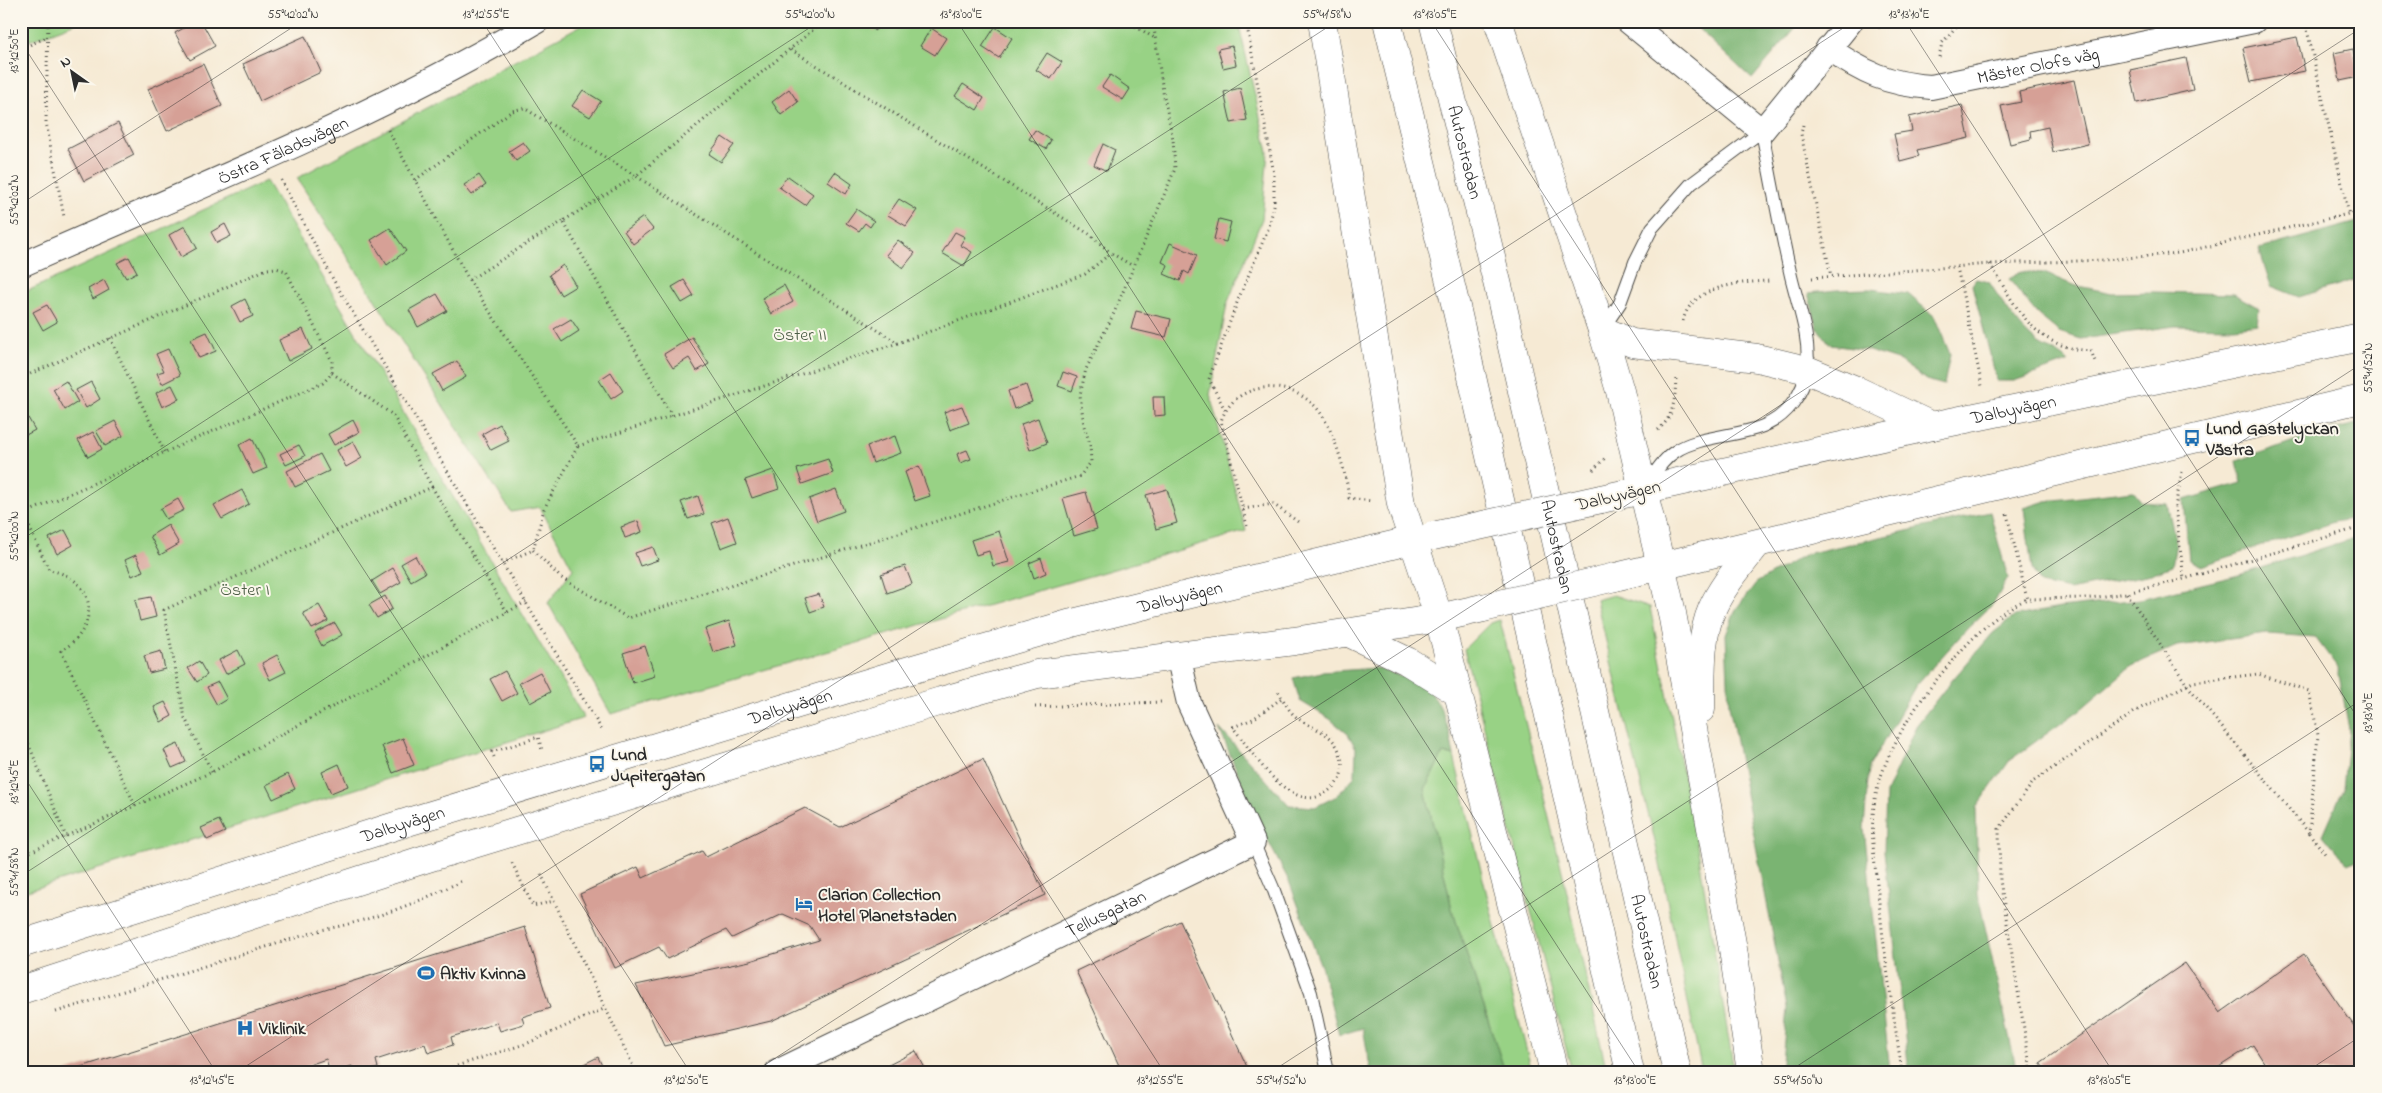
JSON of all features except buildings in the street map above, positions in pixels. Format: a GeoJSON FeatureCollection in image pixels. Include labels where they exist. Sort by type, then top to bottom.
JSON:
{"type":"FeatureCollection","features":[{"type":"Feature","properties":{"kind":"main road"},"geometry":{"type":"LineString","coordinates":[[1322,21],[1395,478],[1423,538],[1439,618],[1457,692],[1554,1072]]}},
{"type":"Feature","properties":{"kind":"main road"},"geometry":{"type":"LineString","coordinates":[[1387,21],[1464,340],[1630,1072]]}},
{"type":"Feature","properties":{"kind":"main road","name":"Autostradan"},"geometry":{"type":"LineString","coordinates":[[1433,21],[1505,313],[1677,1072]]}},
{"type":"Feature","properties":{"kind":"main road"},"geometry":{"type":"LineString","coordinates":[[1498,21],[1602,330],[1632,442],[1672,613],[1733,949],[1751,1072]]}},
{"type":"Feature","properties":{"kind":"main road"},"geometry":{"type":"LineString","coordinates":[[1602,330],[1632,343],[1757,358],[1807,370],[1858,391],[1932,426]]}},
{"type":"Feature","properties":{"kind":"main road","name":"Dalbyvägen"},"geometry":{"type":"LineString","coordinates":[[21,944],[411,821],[936,662],[1072,623],[1423,538],[1643,489],[1932,426],[2361,338]]}},
{"type":"Feature","properties":{"kind":"main road"},"geometry":{"type":"LineString","coordinates":[[21,990],[428,858],[942,701],[1037,674],[1349,633],[1439,618],[1756,545],[2361,399]]}},
{"type":"Feature","properties":{"kind":"main road"},"geometry":{"type":"LineString","coordinates":[[1699,760],[1703,651],[1711,610],[1720,592],[1756,545]]}},
{"type":"Feature","properties":{"kind":"main road"},"geometry":{"type":"LineString","coordinates":[[1349,633],[1407,661],[1457,692]]}},
{"type":"Feature","properties":{"kind":"street","name":"Östra Fäladsvägen"},"geometry":{"type":"LineString","coordinates":[[21,265],[268,157],[479,56],[538,21]]}},
{"type":"Feature","properties":{"kind":"street"},"geometry":{"type":"LineString","coordinates":[[1628,21],[1762,131],[1851,21]]}},
{"type":"Feature","properties":{"kind":"street"},"geometry":{"type":"LineString","coordinates":[[2155,42],[2172,21]]}},
{"type":"Feature","properties":{"kind":"street","name":"Mäster Olofs väg"},"geometry":{"type":"LineString","coordinates":[[1828,48],[1849,63],[1873,76],[1903,85],[1931,87],[2254,21]]}},
{"type":"Feature","properties":{"kind":"street"},"geometry":{"type":"LineString","coordinates":[[1178,655],[1189,703],[1252,842]]}},
{"type":"Feature","properties":{"kind":"street","name":"Tellusgatan"},"geometry":{"type":"LineString","coordinates":[[778,1071],[1252,842]]}},
{"type":"Feature","properties":{"kind":"lane"},"geometry":{"type":"LineString","coordinates":[[1602,330],[1620,303],[1635,262],[1652,228],[1692,184],[1762,131],[1774,198],[1804,330],[1807,370],[1801,390],[1792,405],[1779,417],[1764,426],[1740,434],[1687,445],[1664,461],[1643,489]]}},
{"type":"Feature","properties":{"kind":"lane"},"geometry":{"type":"LineString","coordinates":[[1252,842],[1273,888],[1311,993],[1328,1072]]}},
{"type":"Feature","properties":{"kind":"path"},"geometry":{"type":"LineString","coordinates":[[48,21],[46,122],[69,244]]}},
{"type":"Feature","properties":{"kind":"path"},"geometry":{"type":"LineString","coordinates":[[469,280],[636,176],[824,21]]}},
{"type":"Feature","properties":{"kind":"path"},"geometry":{"type":"LineString","coordinates":[[1127,21],[1157,39]]}},
{"type":"Feature","properties":{"kind":"path"},"geometry":{"type":"LineString","coordinates":[[533,550],[560,577],[628,618],[1080,476],[1091,462],[1090,444],[1084,426],[1080,395],[1086,369],[1114,313],[1175,169],[1173,139],[1163,92],[1153,21]]}},
{"type":"Feature","properties":{"kind":"path"},"geometry":{"type":"LineString","coordinates":[[1225,410],[1209,379],[1238,300],[1269,227],[1274,205],[1274,174],[1246,21]]}},
{"type":"Feature","properties":{"kind":"path"},"geometry":{"type":"LineString","coordinates":[[1849,63],[1883,21]]}},
{"type":"Feature","properties":{"kind":"path"},"geometry":{"type":"LineString","coordinates":[[1931,87],[1942,44],[1961,21]]}},
{"type":"Feature","properties":{"kind":"path"},"geometry":{"type":"LineString","coordinates":[[2305,21],[2349,215]]}},
{"type":"Feature","properties":{"kind":"path"},"geometry":{"type":"LineString","coordinates":[[21,49],[48,37]]}},
{"type":"Feature","properties":{"kind":"path"},"geometry":{"type":"LineString","coordinates":[[790,49],[1089,234],[1111,253],[1133,266]]}},
{"type":"Feature","properties":{"kind":"path"},"geometry":{"type":"LineString","coordinates":[[373,107],[469,280],[578,446]]}},
{"type":"Feature","properties":{"kind":"path"},"geometry":{"type":"LineString","coordinates":[[415,180],[512,111],[524,108],[636,176],[898,343]]}},
{"type":"Feature","properties":{"kind":"path"},"geometry":{"type":"LineString","coordinates":[[1805,120],[1800,134],[1831,276]]}},
{"type":"Feature","properties":{"kind":"path"},"geometry":{"type":"LineString","coordinates":[[268,157],[334,281],[604,732]]}},
{"type":"Feature","properties":{"kind":"path"},"geometry":{"type":"LineString","coordinates":[[1592,470],[1607,456],[1632,442],[1654,433],[1665,424],[1672,412],[1675,398],[1678,350],[1684,317],[1700,298],[1722,286],[1736,283],[1990,264],[2105,260],[2180,253],[2361,211]]}},
{"type":"Feature","properties":{"kind":"path"},"geometry":{"type":"LineString","coordinates":[[562,222],[672,416]]}},
{"type":"Feature","properties":{"kind":"path"},"geometry":{"type":"LineString","coordinates":[[533,550],[544,510],[578,446],[898,343],[1086,274],[1111,253]]}},
{"type":"Feature","properties":{"kind":"path"},"geometry":{"type":"LineString","coordinates":[[1990,264],[2032,329],[2053,342],[2078,350],[2091,351],[2095,361]]}},
{"type":"Feature","properties":{"kind":"path"},"geometry":{"type":"LineString","coordinates":[[1957,267],[1984,395]]}},
{"type":"Feature","properties":{"kind":"path"},"geometry":{"type":"LineString","coordinates":[[21,378],[267,269],[276,268],[286,272],[332,361],[332,373],[323,383],[22,514]]}},
{"type":"Feature","properties":{"kind":"path"},"geometry":{"type":"LineString","coordinates":[[110,338],[165,453]]}},
{"type":"Feature","properties":{"kind":"path"},"geometry":{"type":"LineString","coordinates":[[332,373],[393,415],[432,487],[507,612]]}},
{"type":"Feature","properties":{"kind":"path"},"geometry":{"type":"LineString","coordinates":[[1247,526],[1221,421],[1225,410],[1236,399],[1249,391],[1261,387],[1284,388],[1310,402],[1323,416],[1348,487],[1349,498]]}},
{"type":"Feature","properties":{"kind":"path"},"geometry":{"type":"LineString","coordinates":[[2182,472],[2175,507],[2184,579]]}},
{"type":"Feature","properties":{"kind":"path"},"geometry":{"type":"LineString","coordinates":[[212,772],[185,718],[164,610],[432,487]]}},
{"type":"Feature","properties":{"kind":"path"},"geometry":{"type":"LineString","coordinates":[[1243,509],[1273,504],[1301,524]]}},
{"type":"Feature","properties":{"kind":"path"},"geometry":{"type":"LineString","coordinates":[[21,509],[50,570],[61,572],[74,580],[85,593],[88,601],[89,615],[84,632],[74,644],[61,651],[136,806]]}},
{"type":"Feature","properties":{"kind":"path"},"geometry":{"type":"LineString","coordinates":[[2006,511],[2027,599]]}},
{"type":"Feature","properties":{"kind":"path"},"geometry":{"type":"LineString","coordinates":[[1902,1072],[1883,947],[1873,840],[1874,804],[1888,755],[1928,690],[1958,654],[1990,621],[2007,608],[2027,599],[2090,598],[2127,593],[2184,579],[2361,528]]}},
{"type":"Feature","properties":{"kind":"path"},"geometry":{"type":"LineString","coordinates":[[502,563],[533,550]]}},
{"type":"Feature","properties":{"kind":"path"},"geometry":{"type":"LineString","coordinates":[[2127,593],[2188,685],[2326,855]]}},
{"type":"Feature","properties":{"kind":"path"},"geometry":{"type":"LineString","coordinates":[[21,856],[212,772],[526,602]]}},
{"type":"Feature","properties":{"kind":"path"},"geometry":{"type":"LineString","coordinates":[[2031,1072],[2000,880],[1999,829],[2034,781],[2139,708],[2193,682],[2258,674],[2310,691],[2318,735],[2309,833]]}},
{"type":"Feature","properties":{"kind":"path"},"geometry":{"type":"LineString","coordinates":[[1233,727],[1253,719],[1282,698]]}},
{"type":"Feature","properties":{"kind":"path"},"geometry":{"type":"LineString","coordinates":[[21,725],[66,837]]}},
{"type":"Feature","properties":{"kind":"path"},"geometry":{"type":"LineString","coordinates":[[494,757],[492,752],[538,737],[543,752]]}},
{"type":"Feature","properties":{"kind":"path"},"geometry":{"type":"LineString","coordinates":[[511,860],[533,906],[554,901]]}},
{"type":"Feature","properties":{"kind":"path"},"geometry":{"type":"LineString","coordinates":[[542,874],[636,1072]]}},
{"type":"Feature","properties":{"kind":"path"},"geometry":{"type":"LineString","coordinates":[[422,1072],[438,1071],[528,1043],[606,1008]]}},
{"type":"Feature","properties":{"kind":"green space"},"geometry":{"type":"Polygon","coordinates":[[[21,21],[81,21],[21,44],[21,21]]]}},
{"type":"Feature","properties":{"kind":"green space","name":"Öster II"},"geometry":{"type":"Polygon","coordinates":[[[589,21],[1238,21],[1268,152],[1262,219],[1227,304],[1210,395],[1246,531],[611,714],[548,603],[573,569],[540,507],[511,512],[297,178],[589,21]]]}},
{"type":"Feature","properties":{"kind":"green space"},"geometry":{"type":"Polygon","coordinates":[[[1690,21],[1801,21],[1752,79],[1690,21]]]}},
{"type":"Feature","properties":{"kind":"green space","name":"Öster I"},"geometry":{"type":"Polygon","coordinates":[[[266,181],[584,718],[21,893],[21,294],[266,181]]]}},
{"type":"Feature","properties":{"kind":"green space"},"geometry":{"type":"Polygon","coordinates":[[[2361,221],[2361,278],[2299,297],[2271,286],[2259,249],[2361,221]]]}},
{"type":"Feature","properties":{"kind":"green space"},"geometry":{"type":"Polygon","coordinates":[[[2021,272],[2044,273],[2073,285],[2112,293],[2234,294],[2259,308],[2257,324],[2234,327],[2175,326],[2081,339],[2059,332],[2037,314],[2009,279],[2021,272]]]}},
{"type":"Feature","properties":{"kind":"green space"},"geometry":{"type":"Polygon","coordinates":[[[1976,279],[1989,282],[2028,335],[2043,347],[2060,355],[2068,362],[2014,381],[1997,381],[1972,285],[1976,279]]]}},
{"type":"Feature","properties":{"kind":"green space"},"geometry":{"type":"Polygon","coordinates":[[[1870,289],[1908,294],[1934,316],[1950,354],[1944,385],[1926,380],[1900,361],[1866,350],[1831,345],[1818,329],[1808,293],[1870,289]]]}},
{"type":"Feature","properties":{"kind":"green space"},"geometry":{"type":"Polygon","coordinates":[[[2361,423],[2361,517],[2334,522],[2201,566],[2189,560],[2184,500],[2242,483],[2237,461],[2314,434],[2361,423]]]}},
{"type":"Feature","properties":{"kind":"green space"},"geometry":{"type":"Polygon","coordinates":[[[2133,491],[2142,502],[2167,504],[2176,542],[2172,566],[2151,574],[2069,590],[2040,584],[2032,569],[2024,508],[2046,501],[2133,491]]]}},
{"type":"Feature","properties":{"kind":"green space"},"geometry":{"type":"Polygon","coordinates":[[[1990,512],[2008,578],[1994,603],[1967,629],[1916,685],[1869,767],[1864,828],[1890,1072],[1781,1072],[1787,1008],[1729,705],[1726,635],[1736,609],[1756,583],[1806,554],[1990,512]]]}},
{"type":"Feature","properties":{"kind":"green space"},"geometry":{"type":"Polygon","coordinates":[[[2361,536],[2360,859],[2347,864],[2323,835],[2343,789],[2349,729],[2338,668],[2315,637],[2267,634],[2177,646],[2131,666],[2081,709],[2010,760],[1976,808],[1978,895],[2017,1072],[1909,1072],[1884,851],[1886,793],[1916,726],[1948,685],[1993,633],[2015,616],[2060,608],[2140,599],[2239,575],[2361,536]]]}},
{"type":"Feature","properties":{"kind":"green space"},"geometry":{"type":"Polygon","coordinates":[[[1613,595],[1650,607],[1697,844],[1734,1072],[1702,1072],[1657,850],[1596,600],[1613,595]]]}},
{"type":"Feature","properties":{"kind":"green space"},"geometry":{"type":"Polygon","coordinates":[[[1500,620],[1563,875],[1607,1072],[1572,1072],[1464,649],[1490,623],[1500,620]]]}},
{"type":"Feature","properties":{"kind":"green space"},"geometry":{"type":"Polygon","coordinates":[[[1376,668],[1417,682],[1426,688],[1439,704],[1447,725],[1454,756],[1443,753],[1425,789],[1452,909],[1505,1072],[1371,1072],[1363,1028],[1339,1035],[1322,969],[1289,881],[1259,824],[1219,728],[1289,805],[1315,807],[1337,796],[1355,776],[1356,748],[1348,734],[1330,719],[1300,701],[1293,678],[1322,672],[1376,668]]]}},
{"type":"Feature","properties":{"kind":"green space"},"geometry":{"type":"Polygon","coordinates":[[[1443,753],[1454,756],[1532,1072],[1505,1072],[1452,909],[1425,789],[1443,753]]]}},
{"type":"Feature","properties":{"kind":"place","name":"Lund Gastelyckan Västra"},"geometry":{"type":"Point","coordinates":[2192,438]}},
{"type":"Feature","properties":{"kind":"place","name":"Lund Jupitergatan"},"geometry":{"type":"Point","coordinates":[597,764]}},
{"type":"Feature","properties":{"kind":"place","name":"Clarion Collection Hotel Planetstaden"},"geometry":{"type":"Point","coordinates":[804,904]}},
{"type":"Feature","properties":{"kind":"place","name":"Aktiv Kvinna"},"geometry":{"type":"Point","coordinates":[426,973]}},
{"type":"Feature","properties":{"kind":"place","name":"Viklinik"},"geometry":{"type":"Point","coordinates":[245,1028]}}]}
